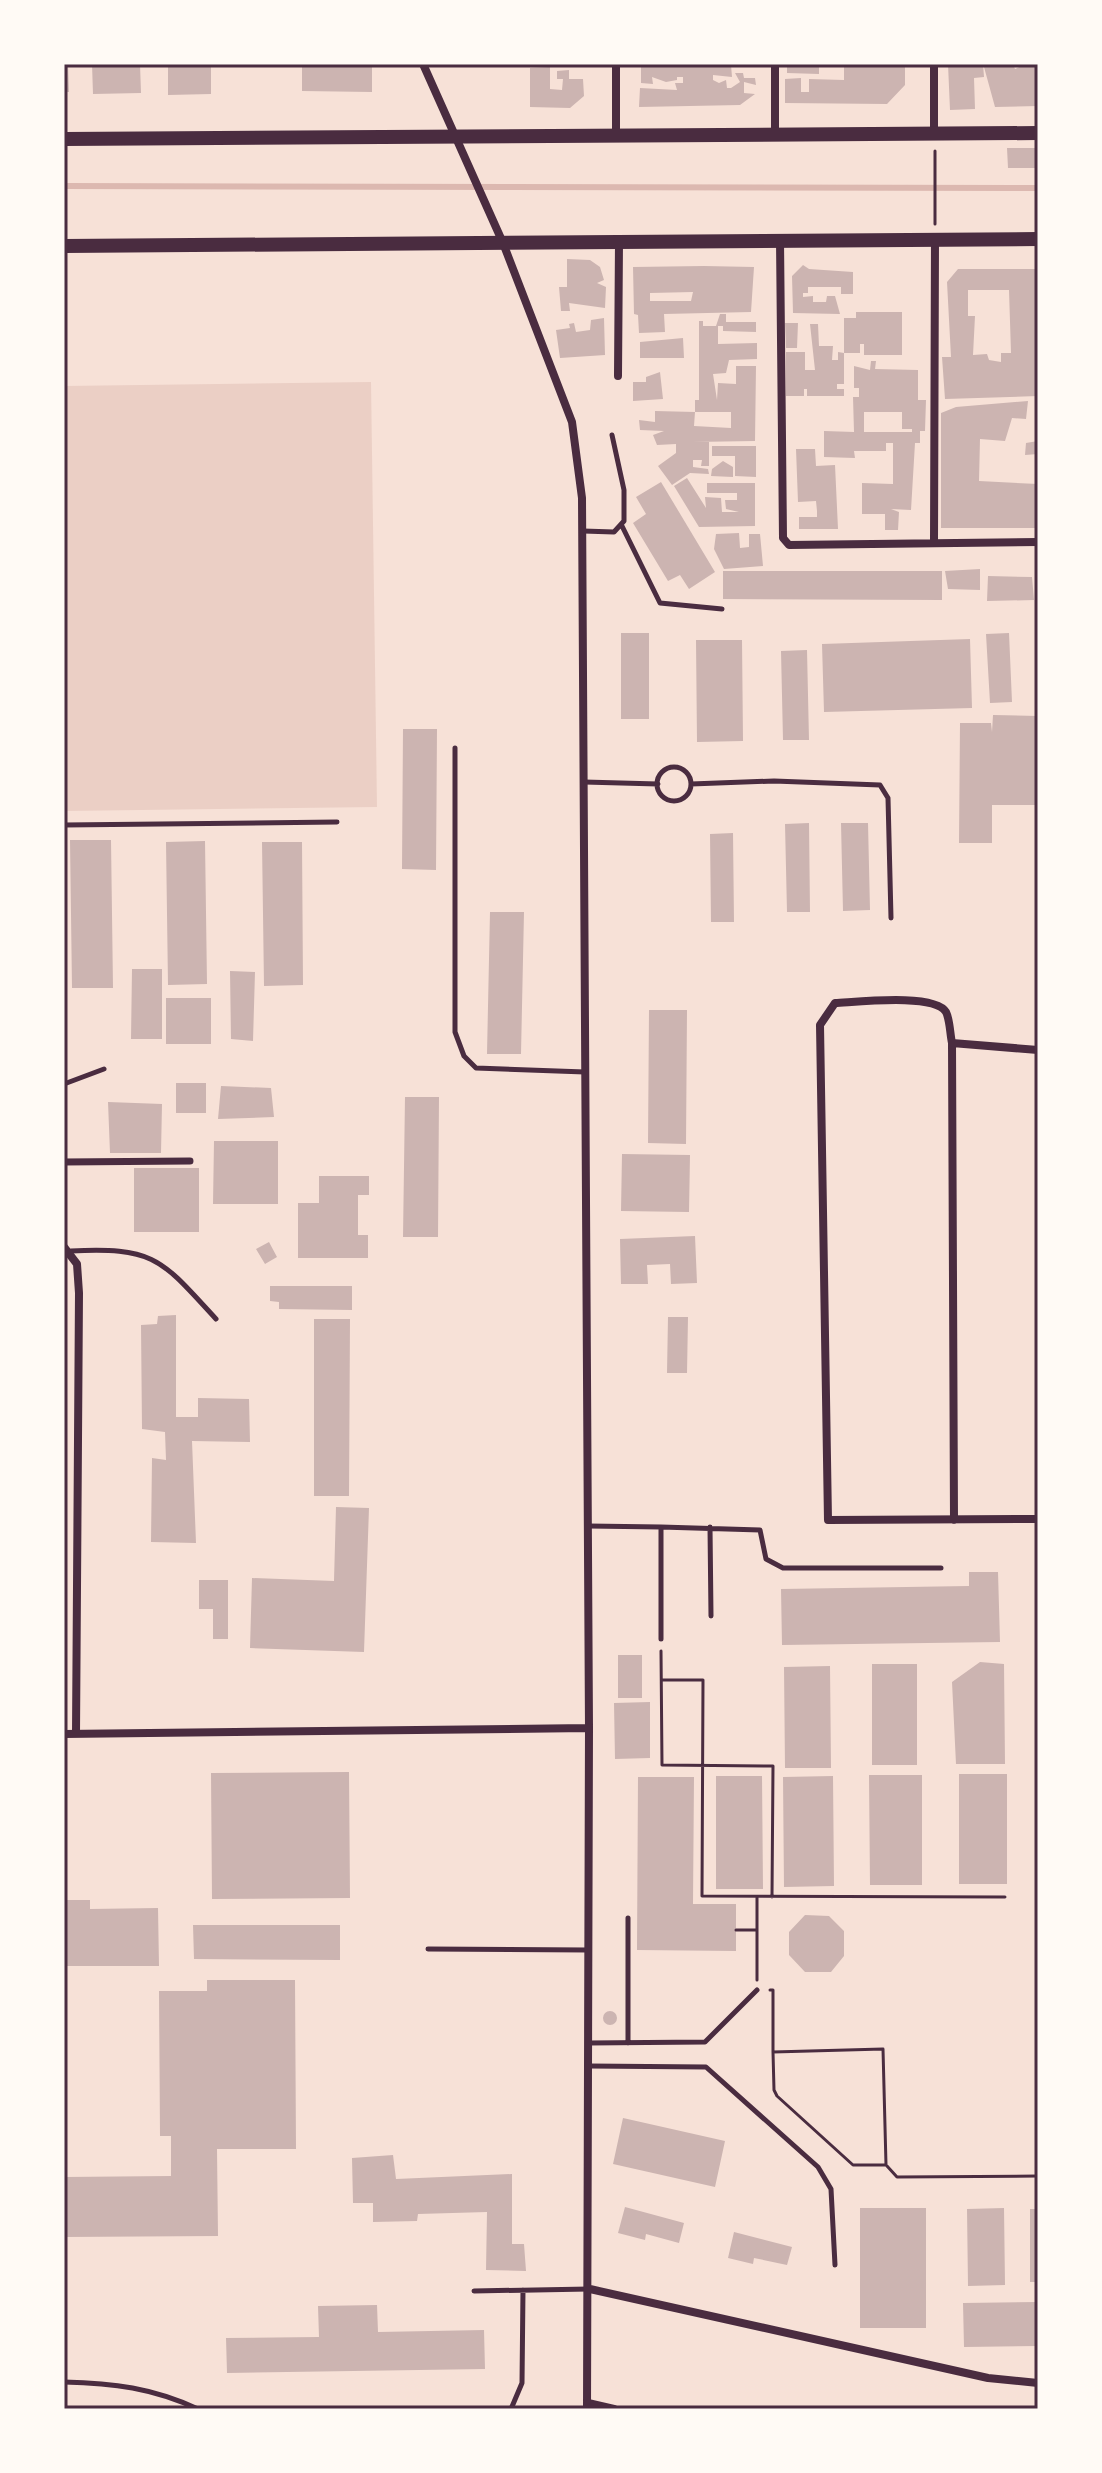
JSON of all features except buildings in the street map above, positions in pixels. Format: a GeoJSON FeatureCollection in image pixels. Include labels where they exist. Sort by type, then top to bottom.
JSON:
{"type":"FeatureCollection","features":[{"type":"Feature","properties":{"kind":"main road"},"geometry":{"type":"LineString","coordinates":[[64,139],[1038,133]]}},
{"type":"Feature","properties":{"kind":"main road"},"geometry":{"type":"LineString","coordinates":[[64,246],[1038,239]]}},
{"type":"Feature","properties":{"kind":"street"},"geometry":{"type":"LineString","coordinates":[[423,64],[503,243],[572,422],[579,464],[583,531],[586,1072],[588,2406],[614,2409]]}},
{"type":"Feature","properties":{"kind":"street"},"geometry":{"type":"LineString","coordinates":[[616,64],[616,136]]}},
{"type":"Feature","properties":{"kind":"street"},"geometry":{"type":"LineString","coordinates":[[775,64],[775,134]]}},
{"type":"Feature","properties":{"kind":"street"},"geometry":{"type":"LineString","coordinates":[[934,64],[934,133]]}},
{"type":"Feature","properties":{"kind":"street"},"geometry":{"type":"LineString","coordinates":[[934,543],[935,239]]}},
{"type":"Feature","properties":{"kind":"street"},"geometry":{"type":"LineString","coordinates":[[780,240],[780,525],[783,538],[789,545],[1038,542]]}},
{"type":"Feature","properties":{"kind":"street"},"geometry":{"type":"LineString","coordinates":[[618,376],[619,242]]}},
{"type":"Feature","properties":{"kind":"street"},"geometry":{"type":"LineString","coordinates":[[954,1520],[952,1043],[946,1012],[937,1004],[921,1001],[835,1003],[820,1025],[828,1520],[954,1520],[1038,1519]]}},
{"type":"Feature","properties":{"kind":"street"},"geometry":{"type":"LineString","coordinates":[[952,1043],[1038,1050]]}},
{"type":"Feature","properties":{"kind":"street"},"geometry":{"type":"LineString","coordinates":[[64,1162],[190,1161]]}},
{"type":"Feature","properties":{"kind":"street"},"geometry":{"type":"LineString","coordinates":[[67,1249],[77,1264],[79,1293],[76,1734]]}},
{"type":"Feature","properties":{"kind":"street"},"geometry":{"type":"LineString","coordinates":[[64,1734],[589,1728]]}},
{"type":"Feature","properties":{"kind":"street"},"geometry":{"type":"LineString","coordinates":[[590,2289],[988,2378],[1038,2383]]}},
{"type":"Feature","properties":{"kind":"lane"},"geometry":{"type":"LineString","coordinates":[[612,435],[624,490],[622,526],[660,603],[722,609]]}},
{"type":"Feature","properties":{"kind":"lane"},"geometry":{"type":"LineString","coordinates":[[583,531],[614,532],[622,526]]}},
{"type":"Feature","properties":{"kind":"lane"},"geometry":{"type":"LineString","coordinates":[[455,748],[455,1032],[464,1056],[476,1068],[586,1072]]}},
{"type":"Feature","properties":{"kind":"lane"},"geometry":{"type":"LineString","coordinates":[[671,767],[688,774],[691,784],[683,799],[675,801],[660,793],[658,784],[664,770],[671,767]]}},
{"type":"Feature","properties":{"kind":"lane"},"geometry":{"type":"LineString","coordinates":[[691,784],[789,781],[880,785],[888,798],[891,918]]}},
{"type":"Feature","properties":{"kind":"lane"},"geometry":{"type":"LineString","coordinates":[[584,782],[658,784]]}},
{"type":"Feature","properties":{"kind":"lane"},"geometry":{"type":"LineString","coordinates":[[64,825],[337,822]]}},
{"type":"Feature","properties":{"kind":"lane"},"geometry":{"type":"LineString","coordinates":[[64,1084],[104,1069]]}},
{"type":"Feature","properties":{"kind":"lane"},"geometry":{"type":"LineString","coordinates":[[67,1249],[121,1249],[148,1257],[173,1272],[216,1319]]}},
{"type":"Feature","properties":{"kind":"lane"},"geometry":{"type":"LineString","coordinates":[[588,1526],[760,1530],[766,1559],[783,1568],[941,1568]]}},
{"type":"Feature","properties":{"kind":"lane"},"geometry":{"type":"LineString","coordinates":[[661,1527],[661,1639]]}},
{"type":"Feature","properties":{"kind":"lane"},"geometry":{"type":"LineString","coordinates":[[710,1527],[711,1616]]}},
{"type":"Feature","properties":{"kind":"lane"},"geometry":{"type":"LineString","coordinates":[[628,1918],[628,2043]]}},
{"type":"Feature","properties":{"kind":"lane"},"geometry":{"type":"LineString","coordinates":[[428,1949],[589,1950]]}},
{"type":"Feature","properties":{"kind":"lane"},"geometry":{"type":"LineString","coordinates":[[589,2043],[705,2042],[757,1990]]}},
{"type":"Feature","properties":{"kind":"lane"},"geometry":{"type":"LineString","coordinates":[[589,2066],[706,2067],[818,2167],[831,2189],[835,2265]]}},
{"type":"Feature","properties":{"kind":"lane"},"geometry":{"type":"LineString","coordinates":[[474,2291],[590,2289]]}},
{"type":"Feature","properties":{"kind":"lane"},"geometry":{"type":"LineString","coordinates":[[511,2409],[522,2383],[523,2290]]}},
{"type":"Feature","properties":{"kind":"lane"},"geometry":{"type":"LineString","coordinates":[[64,2382],[119,2383],[142,2388],[198,2409]]}},
{"type":"Feature","properties":{"kind":"path"},"geometry":{"type":"LineString","coordinates":[[935,170],[935,212]]}},
{"type":"Feature","properties":{"kind":"path"},"geometry":{"type":"LineString","coordinates":[[661,1639],[662,1765],[773,1766],[772,1897]]}},
{"type":"Feature","properties":{"kind":"path"},"geometry":{"type":"LineString","coordinates":[[662,1680],[703,1680],[702,1896],[1005,1897]]}},
{"type":"Feature","properties":{"kind":"path"},"geometry":{"type":"LineString","coordinates":[[757,1897],[757,1990],[773,1990],[774,2090],[853,2165],[886,2165]]}},
{"type":"Feature","properties":{"kind":"path"},"geometry":{"type":"LineString","coordinates":[[736,1930],[757,1930]]}},
{"type":"Feature","properties":{"kind":"path"},"geometry":{"type":"LineString","coordinates":[[773,2052],[883,2049],[886,2165],[897,2177],[1038,2176]]}},
{"type":"Feature","properties":{"kind":"shaded area"},"geometry":{"type":"Polygon","coordinates":[[[371,382],[377,807],[64,811],[64,386],[371,382]]]}},
{"type":"Feature","properties":{"kind":"waterway"},"geometry":{"type":"LineString","coordinates":[[64,186],[1038,188]]}}]}
